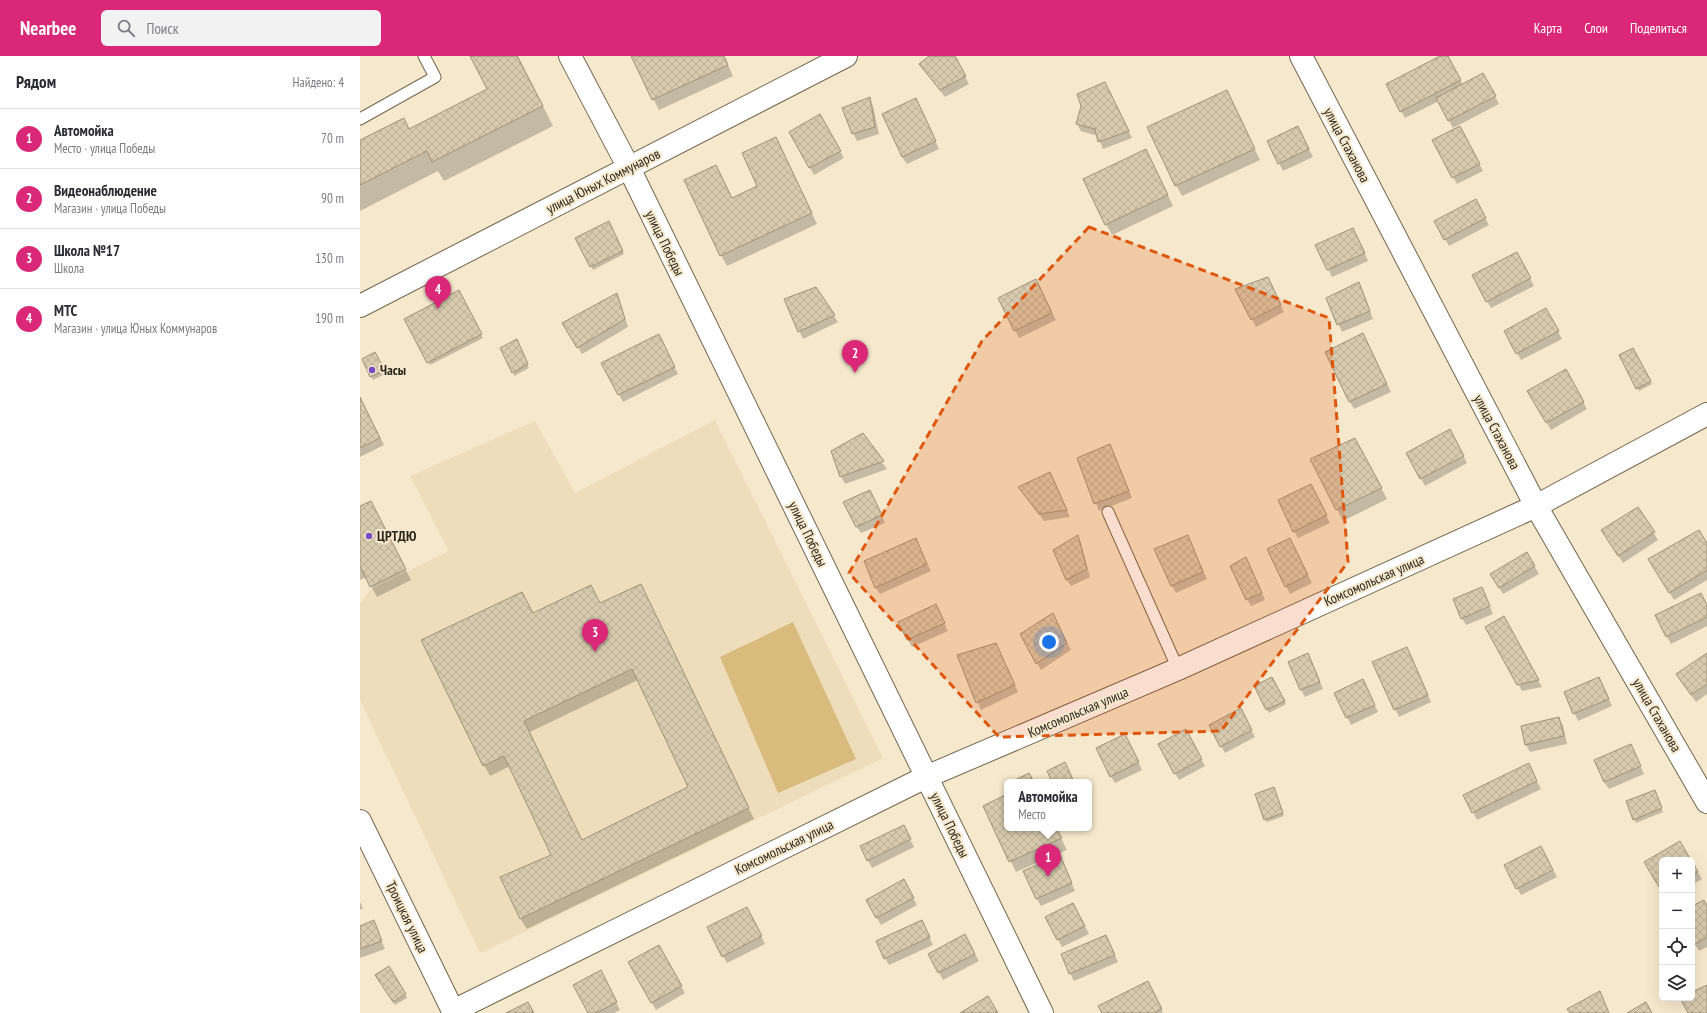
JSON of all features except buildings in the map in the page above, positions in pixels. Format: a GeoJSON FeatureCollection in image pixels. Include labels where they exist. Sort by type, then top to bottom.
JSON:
{"type":"FeatureCollection","features":[{"type":"Feature","properties":{"kind":"street","name":"улица Победы"},"geometry":{"type":"LineString","coordinates":[[570,56],[629,168],[1042,1013]]}},
{"type":"Feature","properties":{"kind":"street","name":"улица Юных Коммунаров"},"geometry":{"type":"LineString","coordinates":[[360,306],[846,56]]}},
{"type":"Feature","properties":{"kind":"street","name":"улица Стаханова"},"geometry":{"type":"LineString","coordinates":[[1301,56],[1536,506],[1707,802]]}},
{"type":"Feature","properties":{"kind":"street","name":"Комсомольская улица"},"geometry":{"type":"LineString","coordinates":[[453,1012],[926,777],[1178,668],[1536,506],[1707,414]]}},
{"type":"Feature","properties":{"kind":"street","name":"Троицкая улица"},"geometry":{"type":"LineString","coordinates":[[360,821],[453,1012]]}},
{"type":"Feature","properties":{"kind":"lane"},"geometry":{"type":"LineString","coordinates":[[360,119],[435,77],[424,56]]}},
{"type":"Feature","properties":{"kind":"lane"},"geometry":{"type":"LineString","coordinates":[[1108,512],[1178,668]]}},
{"type":"Feature","properties":{"kind":"highlighted area"},"geometry":{"type":"Polygon","coordinates":[[[1089,227],[1329,318],[1348,562],[1221,731],[999,737],[849,573],[982,341],[1089,227]]]}},
{"type":"Feature","properties":{"kind":"shaded area"},"geometry":{"type":"Polygon","coordinates":[[[715,420],[883,758],[480,953],[360,700],[360,604],[370,590],[449,551],[410,476],[535,421],[575,493],[715,420]]]}},
{"type":"Feature","properties":{"kind":"shaded area"},"geometry":{"type":"Polygon","coordinates":[[[793,622],[856,759],[778,793],[720,657],[793,622]]]}},
{"type":"Feature","properties":{"kind":"place","name":"МТС"},"geometry":{"type":"Point","coordinates":[438,309]}},
{"type":"Feature","properties":{"kind":"place","name":"Часы"},"geometry":{"type":"Point","coordinates":[372,370]}},
{"type":"Feature","properties":{"kind":"place","name":"Видеонаблюдение"},"geometry":{"type":"Point","coordinates":[855,373]}},
{"type":"Feature","properties":{"kind":"place","name":"ЦРТДЮ"},"geometry":{"type":"Point","coordinates":[369,536]}},
{"type":"Feature","properties":{"kind":"place","name":"Школа №17"},"geometry":{"type":"Point","coordinates":[595,652]}},
{"type":"Feature","properties":{"kind":"place","name":"Автомойка"},"geometry":{"type":"Point","coordinates":[1048,877]}}]}
